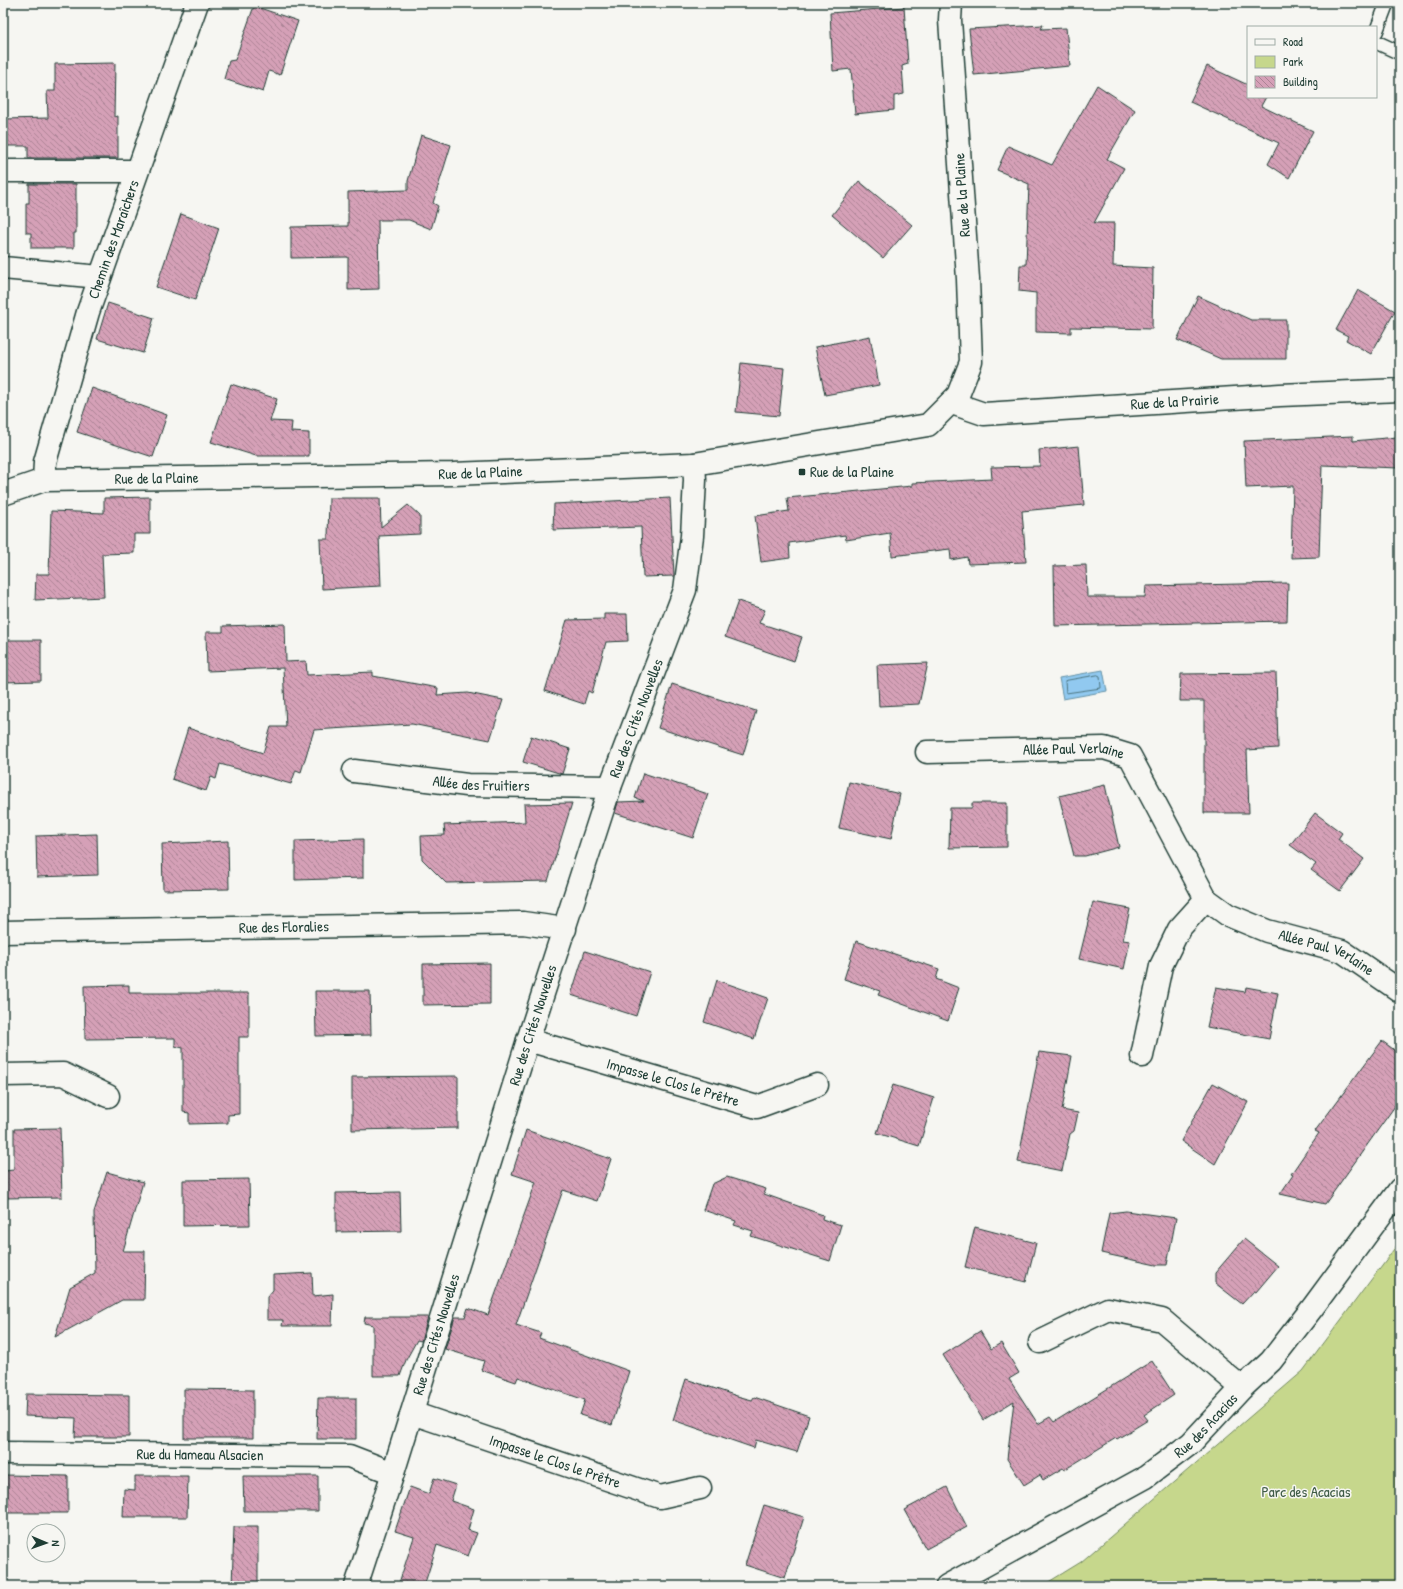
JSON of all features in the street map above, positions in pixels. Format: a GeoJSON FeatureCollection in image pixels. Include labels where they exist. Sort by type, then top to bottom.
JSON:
{"type":"FeatureCollection","features":[{"type":"Feature","properties":{"kind":"street","name":"Chemin des Maraîchers"},"geometry":{"type":"LineString","coordinates":[[44,480],[45,462],[88,312],[198,3]]}},
{"type":"Feature","properties":{"kind":"street","name":"Rue de la Plaine"},"geometry":{"type":"LineString","coordinates":[[3,494],[44,480],[453,474],[694,464],[928,424],[952,403],[958,395],[971,362],[968,279],[950,20],[951,3]]}},
{"type":"Feature","properties":{"kind":"street"},"geometry":{"type":"LineString","coordinates":[[3,171],[137,171]]}},
{"type":"Feature","properties":{"kind":"street"},"geometry":{"type":"LineString","coordinates":[[3,268],[100,277]]}},
{"type":"Feature","properties":{"kind":"street","name":"Rue de la Prairie"},"geometry":{"type":"LineString","coordinates":[[952,403],[984,414],[1280,395],[1400,390]]}},
{"type":"Feature","properties":{"kind":"street","name":"Rue des Cités Nouvelles"},"geometry":{"type":"LineString","coordinates":[[356,1586],[412,1413],[528,1040],[610,787],[685,590],[692,536],[695,480],[694,464]]}},
{"type":"Feature","properties":{"kind":"street","name":"Allée Paul Verlaine"},"geometry":{"type":"LineString","coordinates":[[927,752],[1104,748],[1130,756],[1206,899],[1228,914],[1267,931],[1342,950],[1400,991]]}},
{"type":"Feature","properties":{"kind":"street","name":"Allée des Fruitiers"},"geometry":{"type":"LineString","coordinates":[[354,771],[467,785],[610,787]]}},
{"type":"Feature","properties":{"kind":"street"},"geometry":{"type":"LineString","coordinates":[[1142,1056],[1161,966],[1179,929],[1206,899]]}},
{"type":"Feature","properties":{"kind":"street","name":"Rue des Floralies"},"geometry":{"type":"LineString","coordinates":[[3,932],[524,923],[565,929]]}},
{"type":"Feature","properties":{"kind":"street","name":"Impasse le Clos le Prêtre"},"geometry":{"type":"LineString","coordinates":[[528,1040],[757,1107],[817,1085]]}},
{"type":"Feature","properties":{"kind":"street"},"geometry":{"type":"LineString","coordinates":[[3,1075],[62,1074],[108,1096]]}},
{"type":"Feature","properties":{"kind":"street","name":"Rue des Acacias"},"geometry":{"type":"LineString","coordinates":[[947,1586],[1146,1477],[1191,1443],[1242,1388],[1271,1361],[1400,1189]]}},
{"type":"Feature","properties":{"kind":"street"},"geometry":{"type":"LineString","coordinates":[[1040,1342],[1108,1308],[1162,1320],[1242,1388]]}},
{"type":"Feature","properties":{"kind":"street","name":"Impasse le Clos le Prêtre"},"geometry":{"type":"LineString","coordinates":[[412,1413],[660,1497],[700,1488]]}},
{"type":"Feature","properties":{"kind":"street","name":"Rue du Hameau Alsacien"},"geometry":{"type":"LineString","coordinates":[[3,1453],[348,1456],[393,1473]]}},
{"type":"Feature","properties":{"kind":"lane"},"geometry":{"type":"LineString","coordinates":[[1377,29],[1387,3]]}},
{"type":"Feature","properties":{"kind":"lane"},"geometry":{"type":"LineString","coordinates":[[1377,42],[1400,53]]}},
{"type":"Feature","properties":{"kind":"green space","name":"Parc des Acacias"},"geometry":{"type":"Polygon","coordinates":[[[1400,1241],[1400,1586],[1042,1586],[1081,1562],[1303,1371],[1400,1241]]]}},
{"type":"Feature","properties":{"kind":"water"},"geometry":{"type":"Polygon","coordinates":[[[1103,670],[1107,691],[1063,699],[1059,678],[1103,670]]]}},
{"type":"Feature","properties":{"kind":"building"},"geometry":{"type":"Polygon","coordinates":[[[254,6],[298,21],[280,75],[269,71],[263,92],[224,79],[229,61],[235,60],[254,6]]]}},
{"type":"Feature","properties":{"kind":"building"},"geometry":{"type":"Polygon","coordinates":[[[904,7],[908,64],[902,66],[904,94],[894,96],[894,110],[855,114],[851,69],[833,71],[830,13],[904,7]]]}},
{"type":"Feature","properties":{"kind":"building"},"geometry":{"type":"Polygon","coordinates":[[[1043,25],[1041,29],[1066,28],[1070,66],[974,75],[969,29],[1043,25]]]}},
{"type":"Feature","properties":{"kind":"building"},"geometry":{"type":"Polygon","coordinates":[[[115,63],[114,117],[118,116],[118,158],[28,158],[28,146],[3,146],[3,119],[48,118],[47,91],[55,91],[55,64],[115,63]]]}},
{"type":"Feature","properties":{"kind":"building"},"geometry":{"type":"Polygon","coordinates":[[[1207,66],[1247,85],[1247,98],[1265,98],[1261,106],[1313,131],[1289,178],[1268,164],[1279,143],[1190,102],[1207,66]]]}},
{"type":"Feature","properties":{"kind":"building"},"geometry":{"type":"Polygon","coordinates":[[[1097,85],[1135,110],[1107,159],[1124,168],[1094,223],[1114,223],[1113,266],[1153,268],[1152,329],[1071,327],[1071,333],[1036,332],[1036,293],[1019,291],[1020,265],[1026,265],[1029,184],[997,170],[1008,146],[1052,165],[1097,85]]]}},
{"type":"Feature","properties":{"kind":"building"},"geometry":{"type":"Polygon","coordinates":[[[421,135],[451,145],[433,203],[438,206],[431,229],[409,220],[378,220],[379,289],[348,290],[348,257],[291,258],[291,227],[348,226],[348,192],[408,190],[408,181],[421,135]]]}},
{"type":"Feature","properties":{"kind":"building"},"geometry":{"type":"Polygon","coordinates":[[[859,181],[912,225],[883,258],[832,215],[859,181]]]}},
{"type":"Feature","properties":{"kind":"building"},"geometry":{"type":"Polygon","coordinates":[[[29,184],[76,184],[76,233],[74,233],[74,248],[31,248],[31,233],[26,233],[26,203],[29,203],[29,184]]]}},
{"type":"Feature","properties":{"kind":"building"},"geometry":{"type":"Polygon","coordinates":[[[181,214],[219,228],[195,300],[156,287],[181,214]]]}},
{"type":"Feature","properties":{"kind":"building"},"geometry":{"type":"Polygon","coordinates":[[[1358,290],[1395,311],[1371,354],[1346,340],[1348,336],[1336,330],[1358,290]]]}},
{"type":"Feature","properties":{"kind":"building"},"geometry":{"type":"Polygon","coordinates":[[[1198,296],[1251,320],[1286,320],[1286,359],[1221,359],[1177,340],[1198,296]]]}},
{"type":"Feature","properties":{"kind":"building"},"geometry":{"type":"Polygon","coordinates":[[[108,303],[154,318],[143,353],[97,339],[108,303]]]}},
{"type":"Feature","properties":{"kind":"building"},"geometry":{"type":"Polygon","coordinates":[[[870,336],[879,385],[825,395],[815,347],[870,336]]]}},
{"type":"Feature","properties":{"kind":"building"},"geometry":{"type":"Polygon","coordinates":[[[741,363],[784,368],[779,416],[736,412],[741,363]]]}},
{"type":"Feature","properties":{"kind":"building"},"geometry":{"type":"Polygon","coordinates":[[[231,384],[277,399],[270,421],[292,422],[291,432],[309,433],[309,456],[256,456],[211,442],[231,384]]]}},
{"type":"Feature","properties":{"kind":"building"},"geometry":{"type":"Polygon","coordinates":[[[92,388],[167,415],[153,457],[77,432],[92,388]]]}},
{"type":"Feature","properties":{"kind":"building"},"geometry":{"type":"Polygon","coordinates":[[[1353,436],[1353,441],[1397,437],[1398,468],[1322,465],[1319,557],[1291,558],[1293,486],[1246,488],[1244,441],[1353,436]]]}},
{"type":"Feature","properties":{"kind":"building"},"geometry":{"type":"Polygon","coordinates":[[[1079,446],[1084,505],[1022,511],[1026,562],[968,564],[967,557],[951,560],[950,549],[892,556],[890,533],[846,540],[845,535],[789,543],[790,558],[761,562],[755,516],[789,511],[787,498],[912,486],[912,483],[992,479],[991,467],[1040,466],[1039,450],[1079,446]]]}},
{"type":"Feature","properties":{"kind":"building"},"geometry":{"type":"Polygon","coordinates":[[[150,497],[150,534],[134,534],[134,553],[102,554],[104,597],[35,600],[36,574],[49,574],[51,511],[104,513],[104,498],[150,497]]]}},
{"type":"Feature","properties":{"kind":"building"},"geometry":{"type":"Polygon","coordinates":[[[329,498],[380,498],[381,527],[408,505],[420,516],[420,534],[379,536],[381,586],[322,589],[320,539],[328,539],[329,498]]]}},
{"type":"Feature","properties":{"kind":"building"},"geometry":{"type":"Polygon","coordinates":[[[670,498],[674,576],[643,577],[641,527],[553,530],[554,504],[670,498]]]}},
{"type":"Feature","properties":{"kind":"building"},"geometry":{"type":"Polygon","coordinates":[[[1086,565],[1087,597],[1145,597],[1146,586],[1288,583],[1287,621],[1055,626],[1054,566],[1086,565]]]}},
{"type":"Feature","properties":{"kind":"building"},"geometry":{"type":"Polygon","coordinates":[[[738,601],[765,610],[759,623],[802,637],[794,661],[725,637],[738,601]]]}},
{"type":"Feature","properties":{"kind":"building"},"geometry":{"type":"Polygon","coordinates":[[[604,614],[627,614],[628,641],[606,642],[592,693],[588,691],[584,704],[545,691],[567,620],[604,619],[604,614]]]}},
{"type":"Feature","properties":{"kind":"building"},"geometry":{"type":"Polygon","coordinates":[[[285,624],[286,662],[306,661],[307,675],[373,672],[373,676],[438,688],[437,695],[468,693],[503,700],[490,740],[412,724],[314,730],[301,772],[296,770],[291,784],[220,764],[216,779],[211,777],[206,791],[172,779],[188,728],[263,753],[271,727],[286,727],[283,668],[207,671],[206,632],[223,632],[223,626],[285,624]]]}},
{"type":"Feature","properties":{"kind":"building"},"geometry":{"type":"Polygon","coordinates":[[[3,640],[41,640],[41,681],[3,682],[3,640]]]}},
{"type":"Feature","properties":{"kind":"building"},"geometry":{"type":"Polygon","coordinates":[[[928,663],[919,704],[879,706],[877,665],[928,663]]]}},
{"type":"Feature","properties":{"kind":"building"},"geometry":{"type":"Polygon","coordinates":[[[1276,673],[1278,748],[1247,750],[1249,813],[1204,813],[1204,701],[1180,701],[1181,674],[1276,673]]]}},
{"type":"Feature","properties":{"kind":"building"},"geometry":{"type":"Polygon","coordinates":[[[672,684],[756,711],[743,755],[658,728],[672,684]]]}},
{"type":"Feature","properties":{"kind":"building"},"geometry":{"type":"Polygon","coordinates":[[[531,736],[570,749],[562,774],[523,762],[531,736]]]}},
{"type":"Feature","properties":{"kind":"building"},"geometry":{"type":"Polygon","coordinates":[[[643,773],[708,794],[693,838],[615,813],[618,802],[644,801],[635,798],[643,773]]]}},
{"type":"Feature","properties":{"kind":"building"},"geometry":{"type":"Polygon","coordinates":[[[849,782],[900,794],[891,839],[839,828],[849,782]]]}},
{"type":"Feature","properties":{"kind":"building"},"geometry":{"type":"Polygon","coordinates":[[[1105,785],[1119,847],[1085,856],[1074,856],[1059,796],[1105,785]]]}},
{"type":"Feature","properties":{"kind":"building"},"geometry":{"type":"Polygon","coordinates":[[[572,803],[548,881],[446,883],[422,859],[421,836],[445,835],[444,825],[525,822],[524,804],[572,803]]]}},
{"type":"Feature","properties":{"kind":"building"},"geometry":{"type":"Polygon","coordinates":[[[972,803],[1007,803],[1007,847],[949,848],[950,808],[972,808],[972,803]]]}},
{"type":"Feature","properties":{"kind":"building"},"geometry":{"type":"Polygon","coordinates":[[[1315,813],[1342,833],[1338,839],[1364,859],[1340,891],[1311,870],[1316,864],[1290,845],[1315,813]]]}},
{"type":"Feature","properties":{"kind":"building"},"geometry":{"type":"Polygon","coordinates":[[[97,834],[98,875],[37,877],[36,836],[97,834]]]}},
{"type":"Feature","properties":{"kind":"building"},"geometry":{"type":"Polygon","coordinates":[[[363,839],[363,878],[295,880],[295,841],[363,839]]]}},
{"type":"Feature","properties":{"kind":"building"},"geometry":{"type":"Polygon","coordinates":[[[228,841],[229,889],[163,890],[162,844],[228,841]]]}},
{"type":"Feature","properties":{"kind":"building"},"geometry":{"type":"Polygon","coordinates":[[[1093,902],[1130,909],[1123,940],[1130,941],[1124,969],[1079,959],[1093,902]]]}},
{"type":"Feature","properties":{"kind":"building"},"geometry":{"type":"Polygon","coordinates":[[[856,941],[939,969],[936,979],[959,988],[948,1021],[878,995],[880,991],[844,979],[856,941]]]}},
{"type":"Feature","properties":{"kind":"building"},"geometry":{"type":"Polygon","coordinates":[[[585,951],[650,972],[636,1016],[571,995],[585,951]]]}},
{"type":"Feature","properties":{"kind":"building"},"geometry":{"type":"Polygon","coordinates":[[[490,963],[490,1004],[423,1005],[423,964],[490,963]]]}},
{"type":"Feature","properties":{"kind":"building"},"geometry":{"type":"Polygon","coordinates":[[[717,980],[768,998],[754,1039],[704,1022],[717,980]]]}},
{"type":"Feature","properties":{"kind":"building"},"geometry":{"type":"Polygon","coordinates":[[[129,985],[129,993],[249,993],[249,1037],[239,1037],[239,1114],[228,1115],[228,1123],[189,1124],[189,1113],[183,1112],[183,1048],[175,1046],[175,1038],[85,1039],[84,986],[129,985]]]}},
{"type":"Feature","properties":{"kind":"building"},"geometry":{"type":"Polygon","coordinates":[[[1216,987],[1245,992],[1246,987],[1278,993],[1269,1039],[1207,1027],[1216,987]]]}},
{"type":"Feature","properties":{"kind":"building"},"geometry":{"type":"Polygon","coordinates":[[[315,991],[370,991],[371,1035],[316,1036],[315,991]]]}},
{"type":"Feature","properties":{"kind":"building"},"geometry":{"type":"Polygon","coordinates":[[[1382,1041],[1400,1054],[1400,1099],[1325,1204],[1280,1194],[1293,1175],[1291,1174],[1319,1133],[1315,1131],[1382,1041]]]}},
{"type":"Feature","properties":{"kind":"building"},"geometry":{"type":"Polygon","coordinates":[[[1039,1052],[1072,1056],[1062,1110],[1078,1113],[1074,1131],[1070,1134],[1062,1171],[1018,1162],[1039,1052]]]}},
{"type":"Feature","properties":{"kind":"building"},"geometry":{"type":"Polygon","coordinates":[[[458,1076],[458,1128],[352,1130],[352,1077],[458,1076]]]}},
{"type":"Feature","properties":{"kind":"building"},"geometry":{"type":"Polygon","coordinates":[[[1213,1083],[1248,1102],[1215,1164],[1181,1141],[1213,1083]]]}},
{"type":"Feature","properties":{"kind":"building"},"geometry":{"type":"Polygon","coordinates":[[[893,1085],[934,1098],[919,1146],[877,1133],[893,1085]]]}},
{"type":"Feature","properties":{"kind":"building"},"geometry":{"type":"Polygon","coordinates":[[[60,1128],[62,1197],[5,1198],[4,1171],[14,1170],[14,1129],[60,1128]]]}},
{"type":"Feature","properties":{"kind":"building"},"geometry":{"type":"Polygon","coordinates":[[[526,1130],[611,1159],[597,1201],[563,1190],[516,1325],[541,1333],[539,1338],[629,1371],[612,1425],[580,1415],[585,1400],[518,1377],[516,1382],[481,1370],[484,1361],[445,1349],[455,1317],[465,1317],[468,1308],[488,1315],[536,1182],[512,1174],[526,1130]]]}},
{"type":"Feature","properties":{"kind":"building"},"geometry":{"type":"Polygon","coordinates":[[[107,1172],[143,1182],[123,1251],[145,1251],[144,1300],[122,1300],[55,1337],[70,1287],[95,1273],[94,1212],[107,1172]]]}},
{"type":"Feature","properties":{"kind":"building"},"geometry":{"type":"Polygon","coordinates":[[[727,1177],[766,1189],[764,1194],[823,1215],[822,1219],[841,1225],[830,1261],[751,1236],[753,1231],[734,1225],[736,1221],[703,1210],[712,1184],[727,1177]]]}},
{"type":"Feature","properties":{"kind":"building"},"geometry":{"type":"Polygon","coordinates":[[[249,1179],[250,1225],[183,1226],[183,1180],[249,1179]]]}},
{"type":"Feature","properties":{"kind":"building"},"geometry":{"type":"Polygon","coordinates":[[[400,1192],[401,1231],[336,1232],[336,1193],[400,1192]]]}},
{"type":"Feature","properties":{"kind":"building"},"geometry":{"type":"Polygon","coordinates":[[[1126,1211],[1176,1218],[1167,1265],[1156,1265],[1101,1253],[1109,1213],[1126,1211]]]}},
{"type":"Feature","properties":{"kind":"building"},"geometry":{"type":"Polygon","coordinates":[[[975,1227],[1036,1243],[1026,1282],[965,1267],[975,1227]]]}},
{"type":"Feature","properties":{"kind":"building"},"geometry":{"type":"Polygon","coordinates":[[[1244,1239],[1278,1266],[1256,1292],[1254,1291],[1242,1304],[1215,1283],[1215,1273],[1244,1239]]]}},
{"type":"Feature","properties":{"kind":"building"},"geometry":{"type":"Polygon","coordinates":[[[312,1273],[313,1296],[333,1294],[332,1326],[282,1326],[283,1320],[267,1320],[267,1297],[273,1290],[273,1275],[312,1273]]]}},
{"type":"Feature","properties":{"kind":"building"},"geometry":{"type":"Polygon","coordinates":[[[365,1317],[428,1317],[421,1341],[417,1340],[406,1360],[400,1376],[373,1376],[373,1325],[364,1323],[365,1317]]]}},
{"type":"Feature","properties":{"kind":"building"},"geometry":{"type":"Polygon","coordinates":[[[980,1331],[991,1349],[1001,1343],[1019,1373],[1009,1379],[1038,1424],[1050,1417],[1054,1422],[1152,1361],[1174,1395],[1144,1415],[1148,1420],[1117,1439],[1116,1438],[1064,1470],[1063,1468],[1043,1480],[1040,1475],[1024,1485],[1007,1459],[1014,1401],[983,1420],[943,1355],[980,1331]]]}},
{"type":"Feature","properties":{"kind":"building"},"geometry":{"type":"Polygon","coordinates":[[[686,1379],[752,1400],[754,1397],[809,1416],[797,1452],[756,1440],[754,1448],[673,1420],[686,1379]]]}},
{"type":"Feature","properties":{"kind":"building"},"geometry":{"type":"Polygon","coordinates":[[[184,1389],[253,1390],[253,1438],[184,1438],[184,1389]]]}},
{"type":"Feature","properties":{"kind":"building"},"geometry":{"type":"Polygon","coordinates":[[[26,1394],[129,1395],[129,1437],[75,1437],[76,1418],[25,1416],[26,1394]]]}},
{"type":"Feature","properties":{"kind":"building"},"geometry":{"type":"Polygon","coordinates":[[[318,1398],[356,1398],[356,1439],[317,1439],[318,1398]]]}},
{"type":"Feature","properties":{"kind":"building"},"geometry":{"type":"Polygon","coordinates":[[[3,1475],[68,1476],[68,1513],[3,1513],[3,1475]]]}},
{"type":"Feature","properties":{"kind":"building"},"geometry":{"type":"Polygon","coordinates":[[[135,1476],[188,1476],[187,1517],[123,1517],[124,1489],[135,1490],[135,1476]]]}},
{"type":"Feature","properties":{"kind":"building"},"geometry":{"type":"Polygon","coordinates":[[[243,1476],[318,1476],[318,1511],[244,1511],[243,1476]]]}},
{"type":"Feature","properties":{"kind":"building"},"geometry":{"type":"Polygon","coordinates":[[[434,1478],[456,1485],[451,1501],[474,1509],[468,1530],[477,1533],[468,1556],[437,1545],[424,1586],[398,1586],[414,1537],[395,1531],[410,1487],[429,1494],[434,1478]]]}},
{"type":"Feature","properties":{"kind":"building"},"geometry":{"type":"Polygon","coordinates":[[[947,1487],[967,1527],[926,1549],[904,1510],[947,1487]]]}},
{"type":"Feature","properties":{"kind":"building"},"geometry":{"type":"Polygon","coordinates":[[[764,1505],[804,1517],[785,1578],[745,1565],[764,1505]]]}},
{"type":"Feature","properties":{"kind":"building"},"geometry":{"type":"Polygon","coordinates":[[[234,1527],[258,1527],[258,1586],[232,1586],[234,1527]]]}},
{"type":"Feature","properties":{"kind":"place","name":"Rue de la Plaine"},"geometry":{"type":"Point","coordinates":[802,472]}}]}
